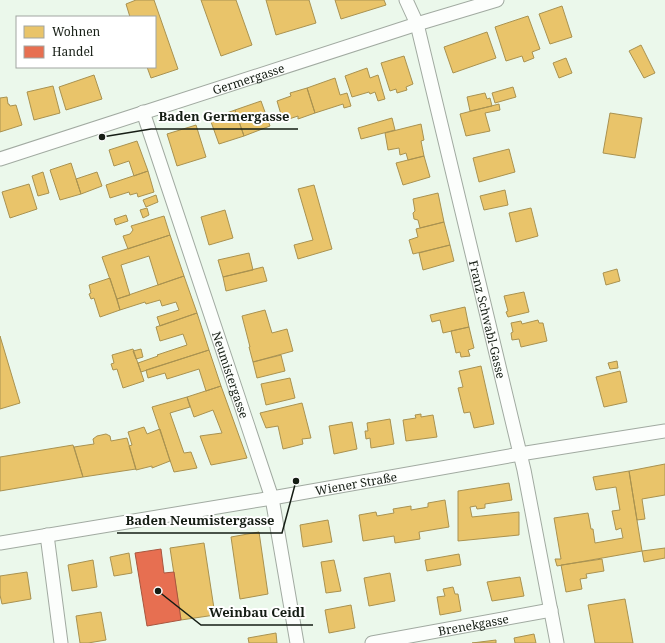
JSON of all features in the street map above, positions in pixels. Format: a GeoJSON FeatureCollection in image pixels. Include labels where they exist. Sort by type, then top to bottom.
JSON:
{"type":"FeatureCollection","features":[{"type":"Feature","properties":{"kind":"street","name":"Franz Schwabl-Gasse"},"geometry":{"type":"LineString","coordinates":[[406,0],[417,24],[520,454],[557,643]]}},
{"type":"Feature","properties":{"kind":"street","name":"Germergasse"},"geometry":{"type":"LineString","coordinates":[[0,159],[417,24],[496,0]]}},
{"type":"Feature","properties":{"kind":"street","name":"Neumistergasse"},"geometry":{"type":"LineString","coordinates":[[143,112],[272,498],[297,643]]}},
{"type":"Feature","properties":{"kind":"street","name":"Wiener Straße"},"geometry":{"type":"LineString","coordinates":[[0,543],[272,498],[520,454],[665,431]]}},
{"type":"Feature","properties":{"kind":"street"},"geometry":{"type":"LineString","coordinates":[[47,535],[61,643]]}},
{"type":"Feature","properties":{"kind":"street","name":"Brenekgasse"},"geometry":{"type":"LineString","coordinates":[[372,643],[551,610]]}},
{"type":"Feature","properties":{"kind":"building: Wohnen"},"geometry":{"type":"Polygon","coordinates":[[[136,0],[154,0],[178,69],[151,78],[147,68],[156,68],[156,16],[130,16],[126,4],[136,0]]]}},
{"type":"Feature","properties":{"kind":"building: Wohnen"},"geometry":{"type":"Polygon","coordinates":[[[201,0],[236,0],[252,45],[221,56],[201,0]]]}},
{"type":"Feature","properties":{"kind":"building: Wohnen"},"geometry":{"type":"Polygon","coordinates":[[[266,0],[309,0],[316,23],[276,35],[266,0]]]}},
{"type":"Feature","properties":{"kind":"building: Wohnen"},"geometry":{"type":"Polygon","coordinates":[[[335,0],[384,0],[386,5],[341,19],[335,0]]]}},
{"type":"Feature","properties":{"kind":"building: Wohnen"},"geometry":{"type":"Polygon","coordinates":[[[562,6],[572,37],[550,44],[539,14],[562,6]]]}},
{"type":"Feature","properties":{"kind":"building: Wohnen"},"geometry":{"type":"Polygon","coordinates":[[[528,16],[540,49],[532,52],[534,58],[524,62],[522,56],[506,61],[495,27],[528,16]]]}},
{"type":"Feature","properties":{"kind":"building: Wohnen"},"geometry":{"type":"Polygon","coordinates":[[[487,32],[496,58],[453,73],[444,47],[487,32]]]}},
{"type":"Feature","properties":{"kind":"building: Wohnen"},"geometry":{"type":"Polygon","coordinates":[[[641,45],[655,73],[644,78],[629,51],[641,45]]]}},
{"type":"Feature","properties":{"kind":"building: Wohnen"},"geometry":{"type":"Polygon","coordinates":[[[404,56],[413,84],[406,87],[407,90],[397,93],[396,89],[390,91],[381,63],[404,56]]]}},
{"type":"Feature","properties":{"kind":"building: Wohnen"},"geometry":{"type":"Polygon","coordinates":[[[566,58],[572,73],[559,78],[553,63],[566,58]]]}},
{"type":"Feature","properties":{"kind":"building: Wohnen"},"geometry":{"type":"Polygon","coordinates":[[[367,68],[370,78],[378,75],[385,99],[378,101],[375,92],[370,94],[369,92],[352,97],[345,76],[367,68]]]}},
{"type":"Feature","properties":{"kind":"building: Wohnen"},"geometry":{"type":"Polygon","coordinates":[[[94,75],[102,99],[66,110],[59,87],[94,75]]]}},
{"type":"Feature","properties":{"kind":"building: Wohnen"},"geometry":{"type":"Polygon","coordinates":[[[335,78],[340,95],[347,93],[351,106],[344,108],[343,104],[315,113],[307,88],[335,78]]]}},
{"type":"Feature","properties":{"kind":"building: Wohnen"},"geometry":{"type":"Polygon","coordinates":[[[53,86],[60,113],[34,120],[27,92],[53,86]]]}},
{"type":"Feature","properties":{"kind":"building: Wohnen"},"geometry":{"type":"Polygon","coordinates":[[[513,87],[516,97],[495,103],[492,93],[513,87]]]}},
{"type":"Feature","properties":{"kind":"building: Wohnen"},"geometry":{"type":"Polygon","coordinates":[[[307,88],[315,113],[298,119],[298,116],[283,121],[277,101],[291,96],[290,93],[307,88]]]}},
{"type":"Feature","properties":{"kind":"building: Wohnen"},"geometry":{"type":"Polygon","coordinates":[[[485,93],[487,99],[490,98],[492,106],[470,111],[467,97],[485,93]]]}},
{"type":"Feature","properties":{"kind":"building: Wohnen"},"geometry":{"type":"Polygon","coordinates":[[[7,97],[8,104],[10,106],[16,105],[22,125],[0,132],[0,98],[7,97]]]}},
{"type":"Feature","properties":{"kind":"building: Wohnen"},"geometry":{"type":"Polygon","coordinates":[[[261,101],[270,126],[244,136],[235,110],[261,101]]]}},
{"type":"Feature","properties":{"kind":"building: Wohnen"},"geometry":{"type":"Polygon","coordinates":[[[499,104],[500,110],[485,113],[490,131],[466,136],[460,114],[499,104]]]}},
{"type":"Feature","properties":{"kind":"building: Wohnen"},"geometry":{"type":"Polygon","coordinates":[[[235,110],[244,136],[219,144],[210,119],[235,110]]]}},
{"type":"Feature","properties":{"kind":"building: Wohnen"},"geometry":{"type":"Polygon","coordinates":[[[610,113],[642,118],[635,158],[603,153],[610,113]]]}},
{"type":"Feature","properties":{"kind":"building: Wohnen"},"geometry":{"type":"Polygon","coordinates":[[[392,118],[395,130],[361,139],[358,128],[392,118]]]}},
{"type":"Feature","properties":{"kind":"building: Wohnen"},"geometry":{"type":"Polygon","coordinates":[[[421,124],[424,140],[421,141],[424,156],[408,160],[406,153],[400,155],[399,148],[388,150],[385,133],[421,124]]]}},
{"type":"Feature","properties":{"kind":"building: Wohnen"},"geometry":{"type":"Polygon","coordinates":[[[196,125],[206,157],[177,166],[167,134],[196,125]]]}},
{"type":"Feature","properties":{"kind":"building: Wohnen"},"geometry":{"type":"Polygon","coordinates":[[[137,141],[148,171],[134,176],[129,161],[114,166],[109,150],[137,141]]]}},
{"type":"Feature","properties":{"kind":"building: Wohnen"},"geometry":{"type":"Polygon","coordinates":[[[509,149],[515,172],[479,182],[473,158],[509,149]]]}},
{"type":"Feature","properties":{"kind":"building: Wohnen"},"geometry":{"type":"Polygon","coordinates":[[[424,156],[430,177],[403,185],[396,163],[424,156]]]}},
{"type":"Feature","properties":{"kind":"building: Wohnen"},"geometry":{"type":"Polygon","coordinates":[[[71,163],[81,194],[60,200],[50,170],[71,163]]]}},
{"type":"Feature","properties":{"kind":"building: Wohnen"},"geometry":{"type":"Polygon","coordinates":[[[148,171],[154,192],[138,197],[137,193],[130,195],[129,192],[110,198],[106,185],[148,171]]]}},
{"type":"Feature","properties":{"kind":"building: Wohnen"},"geometry":{"type":"Polygon","coordinates":[[[43,172],[49,193],[38,196],[32,176],[43,172]]]}},
{"type":"Feature","properties":{"kind":"building: Wohnen"},"geometry":{"type":"Polygon","coordinates":[[[97,172],[102,186],[81,194],[76,179],[97,172]]]}},
{"type":"Feature","properties":{"kind":"building: Wohnen"},"geometry":{"type":"Polygon","coordinates":[[[29,184],[37,209],[10,218],[2,192],[29,184]]]}},
{"type":"Feature","properties":{"kind":"building: Wohnen"},"geometry":{"type":"Polygon","coordinates":[[[314,185],[332,249],[298,259],[294,245],[313,240],[298,189],[314,185]]]}},
{"type":"Feature","properties":{"kind":"building: Wohnen"},"geometry":{"type":"Polygon","coordinates":[[[505,190],[508,205],[484,210],[480,196],[505,190]]]}},
{"type":"Feature","properties":{"kind":"building: Wohnen"},"geometry":{"type":"Polygon","coordinates":[[[438,193],[444,222],[420,228],[418,220],[414,219],[413,213],[415,211],[413,199],[438,193]]]}},
{"type":"Feature","properties":{"kind":"building: Wohnen"},"geometry":{"type":"Polygon","coordinates":[[[156,195],[158,202],[146,207],[143,200],[156,195]]]}},
{"type":"Feature","properties":{"kind":"building: Wohnen"},"geometry":{"type":"Polygon","coordinates":[[[147,208],[149,215],[143,218],[140,210],[147,208]]]}},
{"type":"Feature","properties":{"kind":"building: Wohnen"},"geometry":{"type":"Polygon","coordinates":[[[531,208],[538,236],[516,242],[509,213],[531,208]]]}},
{"type":"Feature","properties":{"kind":"building: Wohnen"},"geometry":{"type":"Polygon","coordinates":[[[225,210],[233,238],[209,245],[201,217],[225,210]]]}},
{"type":"Feature","properties":{"kind":"building: Wohnen"},"geometry":{"type":"Polygon","coordinates":[[[126,215],[128,221],[116,225],[114,219],[126,215]]]}},
{"type":"Feature","properties":{"kind":"building: Wohnen"},"geometry":{"type":"Polygon","coordinates":[[[164,216],[170,235],[128,249],[123,236],[130,234],[133,230],[131,226],[164,216]]]}},
{"type":"Feature","properties":{"kind":"building: Wohnen"},"geometry":{"type":"Polygon","coordinates":[[[444,222],[450,245],[413,254],[409,240],[418,237],[416,229],[444,222]]]}},
{"type":"Feature","properties":{"kind":"building: Wohnen"},"geometry":{"type":"Polygon","coordinates":[[[170,235],[184,276],[158,285],[149,256],[121,265],[130,295],[117,299],[102,257],[170,235]]]}},
{"type":"Feature","properties":{"kind":"building: Wohnen"},"geometry":{"type":"Polygon","coordinates":[[[450,245],[454,261],[423,270],[419,253],[450,245]]]}},
{"type":"Feature","properties":{"kind":"building: Wohnen"},"geometry":{"type":"Polygon","coordinates":[[[249,253],[253,270],[223,277],[218,260],[249,253]]]}},
{"type":"Feature","properties":{"kind":"building: Wohnen"},"geometry":{"type":"Polygon","coordinates":[[[263,267],[267,281],[226,291],[223,277],[263,267]]]}},
{"type":"Feature","properties":{"kind":"building: Wohnen"},"geometry":{"type":"Polygon","coordinates":[[[617,269],[620,281],[606,285],[603,273],[617,269]]]}},
{"type":"Feature","properties":{"kind":"building: Wohnen"},"geometry":{"type":"Polygon","coordinates":[[[184,276],[197,313],[160,326],[157,317],[179,310],[176,302],[162,306],[160,300],[146,304],[145,302],[120,310],[117,299],[184,276]]]}},
{"type":"Feature","properties":{"kind":"building: Wohnen"},"geometry":{"type":"Polygon","coordinates":[[[110,278],[120,310],[100,317],[94,298],[91,299],[89,294],[91,293],[89,285],[110,278]]]}},
{"type":"Feature","properties":{"kind":"building: Wohnen"},"geometry":{"type":"Polygon","coordinates":[[[524,292],[529,312],[508,317],[504,296],[524,292]]]}},
{"type":"Feature","properties":{"kind":"building: Wohnen"},"geometry":{"type":"Polygon","coordinates":[[[465,307],[469,327],[443,333],[440,320],[432,322],[430,315],[465,307]]]}},
{"type":"Feature","properties":{"kind":"building: Wohnen"},"geometry":{"type":"Polygon","coordinates":[[[265,310],[272,333],[287,329],[293,351],[253,362],[242,316],[265,310]]]}},
{"type":"Feature","properties":{"kind":"building: Wohnen"},"geometry":{"type":"Polygon","coordinates":[[[197,313],[209,350],[141,372],[138,363],[187,345],[183,334],[160,341],[156,327],[197,313]]]}},
{"type":"Feature","properties":{"kind":"building: Wohnen"},"geometry":{"type":"Polygon","coordinates":[[[538,320],[539,323],[543,323],[547,341],[521,347],[519,339],[512,340],[511,333],[513,332],[511,323],[521,321],[522,324],[538,320]]]}},
{"type":"Feature","properties":{"kind":"building: Wohnen"},"geometry":{"type":"Polygon","coordinates":[[[469,327],[474,348],[468,350],[470,356],[461,357],[460,352],[456,353],[451,331],[469,327]]]}},
{"type":"Feature","properties":{"kind":"building: Wohnen"},"geometry":{"type":"Polygon","coordinates":[[[0,336],[20,403],[0,409],[0,336]]]}},
{"type":"Feature","properties":{"kind":"building: Wohnen"},"geometry":{"type":"Polygon","coordinates":[[[133,349],[144,381],[123,388],[117,369],[113,370],[111,364],[114,363],[112,355],[133,349]]]}},
{"type":"Feature","properties":{"kind":"building: Wohnen"},"geometry":{"type":"Polygon","coordinates":[[[141,349],[143,357],[136,359],[133,351],[141,349]]]}},
{"type":"Feature","properties":{"kind":"building: Wohnen"},"geometry":{"type":"Polygon","coordinates":[[[209,350],[221,386],[206,391],[199,369],[167,379],[165,373],[148,378],[146,370],[209,350]]]}},
{"type":"Feature","properties":{"kind":"building: Wohnen"},"geometry":{"type":"Polygon","coordinates":[[[281,355],[285,371],[257,378],[253,362],[281,355]]]}},
{"type":"Feature","properties":{"kind":"building: Wohnen"},"geometry":{"type":"Polygon","coordinates":[[[617,361],[618,368],[610,369],[608,363],[617,361]]]}},
{"type":"Feature","properties":{"kind":"building: Wohnen"},"geometry":{"type":"Polygon","coordinates":[[[481,366],[494,424],[474,428],[470,412],[464,413],[458,388],[463,387],[459,371],[481,366]]]}},
{"type":"Feature","properties":{"kind":"building: Wohnen"},"geometry":{"type":"Polygon","coordinates":[[[620,371],[627,402],[604,407],[596,377],[620,371]]]}},
{"type":"Feature","properties":{"kind":"building: Wohnen"},"geometry":{"type":"Polygon","coordinates":[[[290,378],[295,398],[266,405],[261,384],[290,378]]]}},
{"type":"Feature","properties":{"kind":"building: Wohnen"},"geometry":{"type":"Polygon","coordinates":[[[221,386],[247,458],[211,465],[200,436],[222,433],[213,410],[194,417],[187,397],[221,386]]]}},
{"type":"Feature","properties":{"kind":"building: Wohnen"},"geometry":{"type":"Polygon","coordinates":[[[187,397],[190,407],[170,413],[184,453],[191,452],[197,468],[174,472],[152,407],[187,397]]]}},
{"type":"Feature","properties":{"kind":"building: Wohnen"},"geometry":{"type":"Polygon","coordinates":[[[302,403],[311,438],[302,439],[303,444],[283,449],[278,426],[266,428],[260,413],[302,403]]]}},
{"type":"Feature","properties":{"kind":"building: Wohnen"},"geometry":{"type":"Polygon","coordinates":[[[421,414],[421,417],[433,415],[437,437],[406,441],[403,420],[416,418],[415,415],[421,414]]]}},
{"type":"Feature","properties":{"kind":"building: Wohnen"},"geometry":{"type":"Polygon","coordinates":[[[390,419],[394,444],[371,448],[370,438],[366,439],[365,431],[368,431],[367,423],[390,419]]]}},
{"type":"Feature","properties":{"kind":"building: Wohnen"},"geometry":{"type":"Polygon","coordinates":[[[352,422],[357,449],[334,454],[329,426],[352,422]]]}},
{"type":"Feature","properties":{"kind":"building: Wohnen"},"geometry":{"type":"Polygon","coordinates":[[[144,427],[147,434],[160,429],[170,461],[152,468],[152,466],[136,470],[129,446],[132,445],[128,432],[144,427]]]}},
{"type":"Feature","properties":{"kind":"building: Wohnen"},"geometry":{"type":"Polygon","coordinates":[[[106,434],[110,436],[111,441],[127,438],[136,469],[83,477],[74,447],[94,444],[93,439],[97,436],[106,434]]]}},
{"type":"Feature","properties":{"kind":"building: Wohnen"},"geometry":{"type":"Polygon","coordinates":[[[73,445],[83,477],[0,491],[0,457],[73,445]]]}},
{"type":"Feature","properties":{"kind":"building: Wohnen"},"geometry":{"type":"Polygon","coordinates":[[[665,464],[665,495],[642,499],[645,519],[637,520],[629,471],[665,464]]]}},
{"type":"Feature","properties":{"kind":"building: Wohnen"},"geometry":{"type":"Polygon","coordinates":[[[629,471],[642,551],[557,566],[555,559],[561,559],[554,518],[588,513],[591,529],[593,529],[595,543],[623,538],[621,528],[616,530],[612,511],[620,510],[616,487],[596,490],[593,477],[629,471]]]}},
{"type":"Feature","properties":{"kind":"building: Wohnen"},"geometry":{"type":"Polygon","coordinates":[[[509,483],[512,500],[485,504],[485,508],[477,509],[476,506],[470,507],[472,517],[519,512],[519,535],[458,541],[458,491],[509,483]]]}},
{"type":"Feature","properties":{"kind":"building: Wohnen"},"geometry":{"type":"Polygon","coordinates":[[[445,500],[449,527],[419,532],[420,539],[395,543],[394,536],[363,541],[359,515],[376,512],[377,516],[394,513],[393,509],[411,506],[411,510],[428,507],[428,503],[445,500]]]}},
{"type":"Feature","properties":{"kind":"building: Wohnen"},"geometry":{"type":"Polygon","coordinates":[[[328,520],[332,542],[303,547],[300,525],[328,520]]]}},
{"type":"Feature","properties":{"kind":"building: Wohnen"},"geometry":{"type":"Polygon","coordinates":[[[259,532],[268,594],[240,599],[231,537],[259,532]]]}},
{"type":"Feature","properties":{"kind":"building: Wohnen"},"geometry":{"type":"Polygon","coordinates":[[[204,543],[215,615],[181,620],[170,548],[204,543]]]}},
{"type":"Feature","properties":{"kind":"building: Wohnen"},"geometry":{"type":"Polygon","coordinates":[[[665,548],[665,558],[644,562],[642,551],[665,548]]]}},
{"type":"Feature","properties":{"kind":"building: Wohnen"},"geometry":{"type":"Polygon","coordinates":[[[129,553],[132,573],[114,576],[110,557],[129,553]]]}},
{"type":"Feature","properties":{"kind":"building: Wohnen"},"geometry":{"type":"Polygon","coordinates":[[[459,554],[461,565],[427,571],[425,560],[459,554]]]}},
{"type":"Feature","properties":{"kind":"building: Wohnen"},"geometry":{"type":"Polygon","coordinates":[[[602,559],[604,571],[586,574],[587,578],[580,579],[582,589],[566,592],[561,565],[602,559]]]}},
{"type":"Feature","properties":{"kind":"building: Wohnen"},"geometry":{"type":"Polygon","coordinates":[[[93,560],[97,587],[72,591],[68,565],[93,560]]]}},
{"type":"Feature","properties":{"kind":"building: Wohnen"},"geometry":{"type":"Polygon","coordinates":[[[334,560],[341,591],[326,593],[321,562],[334,560]]]}},
{"type":"Feature","properties":{"kind":"building: Wohnen"},"geometry":{"type":"Polygon","coordinates":[[[27,572],[31,599],[2,604],[0,595],[0,576],[27,572]]]}},
{"type":"Feature","properties":{"kind":"building: Wohnen"},"geometry":{"type":"Polygon","coordinates":[[[390,573],[395,601],[369,606],[364,578],[390,573]]]}},
{"type":"Feature","properties":{"kind":"building: Wohnen"},"geometry":{"type":"Polygon","coordinates":[[[520,577],[524,596],[492,601],[487,582],[520,577]]]}},
{"type":"Feature","properties":{"kind":"building: Wohnen"},"geometry":{"type":"Polygon","coordinates":[[[453,587],[455,594],[458,594],[461,611],[440,615],[437,597],[445,596],[443,589],[453,587]]]}},
{"type":"Feature","properties":{"kind":"building: Wohnen"},"geometry":{"type":"Polygon","coordinates":[[[625,599],[633,643],[595,643],[588,605],[625,599]]]}},
{"type":"Feature","properties":{"kind":"building: Wohnen"},"geometry":{"type":"Polygon","coordinates":[[[351,605],[355,628],[329,633],[325,610],[351,605]]]}},
{"type":"Feature","properties":{"kind":"building: Wohnen"},"geometry":{"type":"Polygon","coordinates":[[[101,612],[106,640],[80,643],[76,616],[101,612]]]}},
{"type":"Feature","properties":{"kind":"building: Wohnen"},"geometry":{"type":"Polygon","coordinates":[[[276,633],[277,643],[249,643],[248,638],[276,633]]]}},
{"type":"Feature","properties":{"kind":"building: Wohnen"},"geometry":{"type":"Polygon","coordinates":[[[534,634],[536,643],[515,643],[514,638],[534,634]]]}},
{"type":"Feature","properties":{"kind":"building: Wohnen"},"geometry":{"type":"Polygon","coordinates":[[[496,640],[496,643],[472,643],[496,640]]]}},
{"type":"Feature","properties":{"kind":"building: Handel"},"geometry":{"type":"Polygon","coordinates":[[[161,549],[164,573],[174,572],[181,620],[147,626],[135,553],[161,549]]]}},
{"type":"Feature","properties":{"kind":"place","name":"Baden Germergasse"},"geometry":{"type":"Point","coordinates":[102,137]}},
{"type":"Feature","properties":{"kind":"place","name":"Baden Neumistergasse"},"geometry":{"type":"Point","coordinates":[296,481]}},
{"type":"Feature","properties":{"kind":"place","name":"Weinbau Ceidl"},"geometry":{"type":"Point","coordinates":[158,591]}}]}
